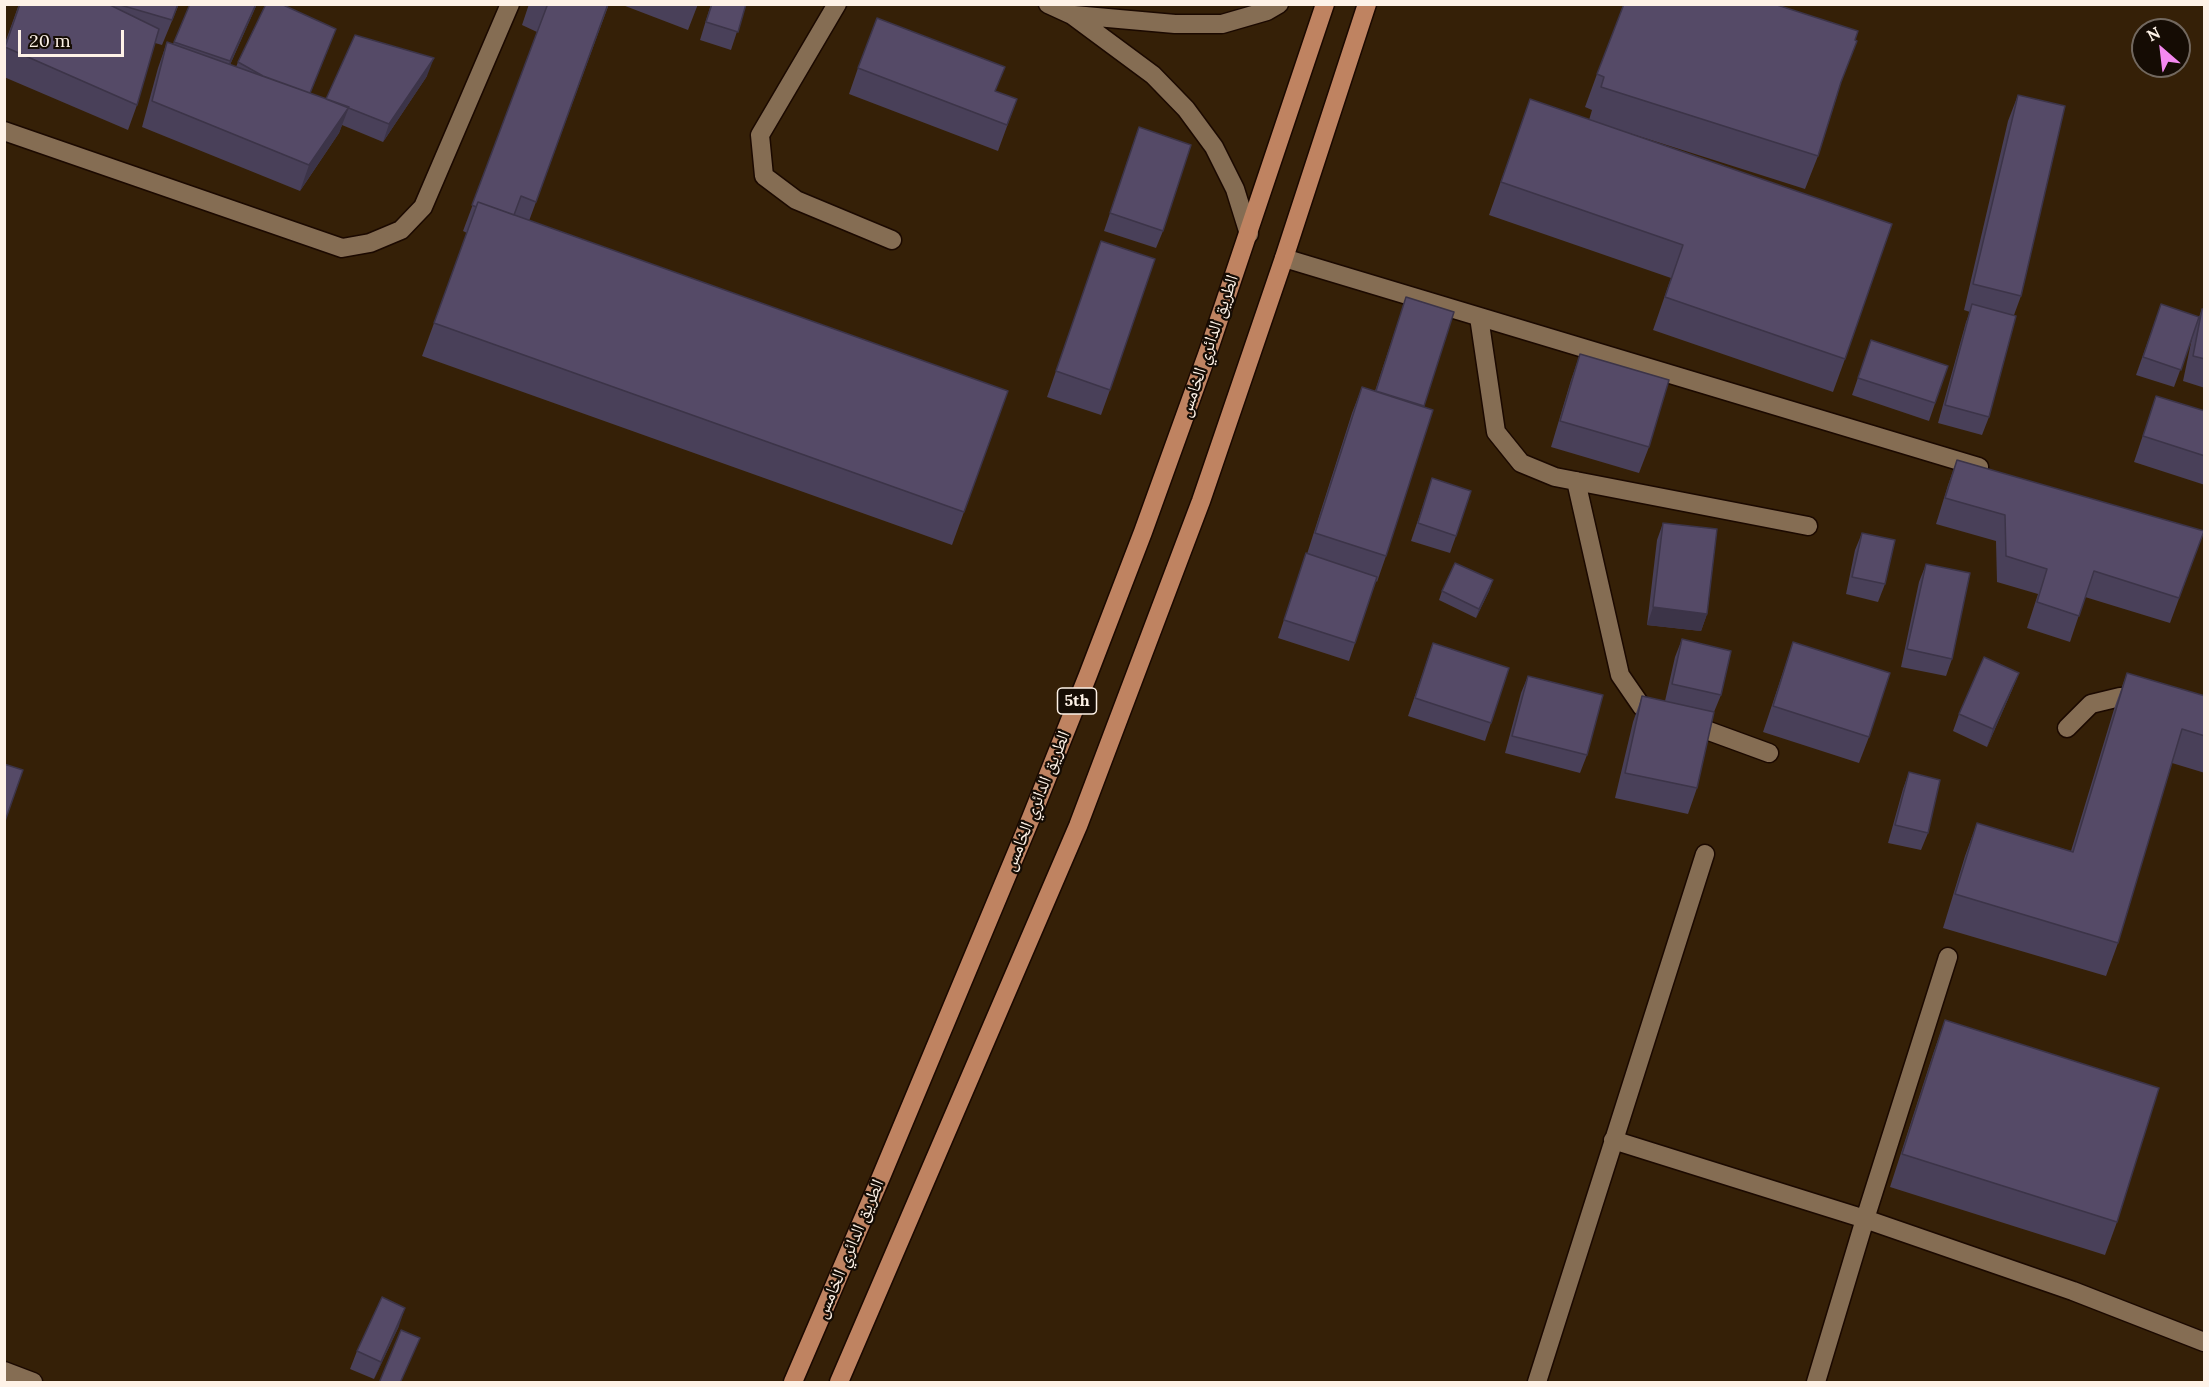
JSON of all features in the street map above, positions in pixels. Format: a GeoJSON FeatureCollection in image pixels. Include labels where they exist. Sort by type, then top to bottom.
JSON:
{"type":"FeatureCollection","features":[{"type":"Feature","properties":{"kind":"main road","name":"الطريق الدائري الخامس"},"geometry":{"type":"LineString","coordinates":[[793,1383],[882,1177],[1088,675],[1143,532],[1249,234],[1325,4]]}},
{"type":"Feature","properties":{"kind":"main road","name":"5th"},"geometry":{"type":"LineString","coordinates":[[839,1383],[1078,826],[1201,501],[1367,4]]}},
{"type":"Feature","properties":{"kind":"street"},"geometry":{"type":"LineString","coordinates":[[4,131],[342,248],[370,243],[401,230],[423,207],[510,4]]}},
{"type":"Feature","properties":{"kind":"street"},"geometry":{"type":"LineString","coordinates":[[837,4],[760,135],[764,176],[796,200],[892,240]]}},
{"type":"Feature","properties":{"kind":"street"},"geometry":{"type":"LineString","coordinates":[[1048,4],[1072,15],[1153,75],[1186,109],[1214,147],[1234,189],[1249,234]]}},
{"type":"Feature","properties":{"kind":"street"},"geometry":{"type":"LineString","coordinates":[[1072,15],[1174,24],[1222,24],[1268,11],[1279,4]]}},
{"type":"Feature","properties":{"kind":"street"},"geometry":{"type":"LineString","coordinates":[[1284,258],[2001,473]]}},
{"type":"Feature","properties":{"kind":"street"},"geometry":{"type":"LineString","coordinates":[[1479,316],[1496,432],[1521,463],[1555,477],[1808,526]]}},
{"type":"Feature","properties":{"kind":"street"},"geometry":{"type":"LineString","coordinates":[[1576,481],[1620,675],[1642,707],[1770,753]]}},
{"type":"Feature","properties":{"kind":"street"},"geometry":{"type":"LineString","coordinates":[[2067,728],[2091,704],[2120,697],[2155,700]]}},
{"type":"Feature","properties":{"kind":"street"},"geometry":{"type":"LineString","coordinates":[[1537,1383],[1705,854]]}},
{"type":"Feature","properties":{"kind":"street"},"geometry":{"type":"LineString","coordinates":[[1816,1383],[1948,957]]}},
{"type":"Feature","properties":{"kind":"street"},"geometry":{"type":"LineString","coordinates":[[1614,1140],[1865,1219],[2073,1291],[2205,1342]]}},
{"type":"Feature","properties":{"kind":"street"},"geometry":{"type":"LineString","coordinates":[[4,1371],[33,1383]]}},
{"type":"Feature","properties":{"kind":"building"},"geometry":{"type":"Polygon","coordinates":[[[20,4],[108,4],[159,29],[137,105],[5,47],[20,4]]]}},
{"type":"Feature","properties":{"kind":"building"},"geometry":{"type":"Polygon","coordinates":[[[117,4],[178,4],[172,20],[117,4]]]}},
{"type":"Feature","properties":{"kind":"building"},"geometry":{"type":"Polygon","coordinates":[[[190,4],[256,4],[230,61],[174,42],[190,4]]]}},
{"type":"Feature","properties":{"kind":"building"},"geometry":{"type":"Polygon","coordinates":[[[266,4],[281,4],[336,29],[310,93],[263,76],[238,62],[266,4]]]}},
{"type":"Feature","properties":{"kind":"building"},"geometry":{"type":"Polygon","coordinates":[[[544,4],[608,4],[536,202],[521,196],[514,215],[478,202],[476,207],[472,205],[547,6],[544,4]]]}},
{"type":"Feature","properties":{"kind":"building"},"geometry":{"type":"Polygon","coordinates":[[[712,4],[746,4],[738,32],[706,22],[712,4]]]}},
{"type":"Feature","properties":{"kind":"building"},"geometry":{"type":"Polygon","coordinates":[[[1624,4],[1774,4],[1858,31],[1855,40],[1857,41],[1841,82],[1818,156],[1601,87],[1604,77],[1597,74],[1624,4]]]}},
{"type":"Feature","properties":{"kind":"building"},"geometry":{"type":"Polygon","coordinates":[[[877,18],[1005,67],[995,91],[1017,99],[1007,125],[858,68],[877,18]]]}},
{"type":"Feature","properties":{"kind":"building"},"geometry":{"type":"Polygon","coordinates":[[[355,35],[434,58],[389,124],[326,99],[355,35]]]}},
{"type":"Feature","properties":{"kind":"building"},"geometry":{"type":"Polygon","coordinates":[[[167,42],[349,107],[309,165],[152,101],[167,42]]]}},
{"type":"Feature","properties":{"kind":"building"},"geometry":{"type":"Polygon","coordinates":[[[2018,95],[2065,106],[2021,296],[1973,284],[2018,95]]]}},
{"type":"Feature","properties":{"kind":"building"},"geometry":{"type":"Polygon","coordinates":[[[1530,99],[1892,224],[1845,359],[1665,297],[1683,245],[1501,182],[1530,99]]]}},
{"type":"Feature","properties":{"kind":"building"},"geometry":{"type":"Polygon","coordinates":[[[1139,127],[1191,145],[1163,231],[1110,213],[1139,127]]]}},
{"type":"Feature","properties":{"kind":"building"},"geometry":{"type":"Polygon","coordinates":[[[478,202],[1008,391],[964,512],[434,323],[478,202]]]}},
{"type":"Feature","properties":{"kind":"building"},"geometry":{"type":"Polygon","coordinates":[[[1101,241],[1155,259],[1110,390],[1056,371],[1101,241]]]}},
{"type":"Feature","properties":{"kind":"building"},"geometry":{"type":"Polygon","coordinates":[[[1406,297],[1454,312],[1424,406],[1376,391],[1406,297]]]}},
{"type":"Feature","properties":{"kind":"building"},"geometry":{"type":"Polygon","coordinates":[[[1972,304],[2016,316],[1989,417],[1945,405],[1972,304]]]}},
{"type":"Feature","properties":{"kind":"building"},"geometry":{"type":"Polygon","coordinates":[[[2161,304],[2199,317],[2181,370],[2143,357],[2161,304]]]}},
{"type":"Feature","properties":{"kind":"building"},"geometry":{"type":"Polygon","coordinates":[[[2202,309],[2205,309],[2205,359],[2193,356],[2202,309]]]}},
{"type":"Feature","properties":{"kind":"building"},"geometry":{"type":"Polygon","coordinates":[[[1871,340],[1948,366],[1935,403],[1858,378],[1871,340]]]}},
{"type":"Feature","properties":{"kind":"building"},"geometry":{"type":"Polygon","coordinates":[[[1580,354],[1669,380],[1649,447],[1560,421],[1580,354]]]}},
{"type":"Feature","properties":{"kind":"building"},"geometry":{"type":"Polygon","coordinates":[[[1362,387],[1433,410],[1386,556],[1315,533],[1362,387]]]}},
{"type":"Feature","properties":{"kind":"building"},"geometry":{"type":"Polygon","coordinates":[[[2156,396],[2205,411],[2205,456],[2143,436],[2156,396]]]}},
{"type":"Feature","properties":{"kind":"building"},"geometry":{"type":"Polygon","coordinates":[[[1957,460],[2204,531],[2179,598],[2094,571],[2079,616],[2037,602],[2047,569],[2006,556],[2005,515],[1945,498],[1957,460]]]}},
{"type":"Feature","properties":{"kind":"building"},"geometry":{"type":"Polygon","coordinates":[[[1432,478],[1471,491],[1456,536],[1418,523],[1432,478]]]}},
{"type":"Feature","properties":{"kind":"building"},"geometry":{"type":"Polygon","coordinates":[[[1663,523],[1717,529],[1707,614],[1653,607],[1663,523]]]}},
{"type":"Feature","properties":{"kind":"building"},"geometry":{"type":"Polygon","coordinates":[[[1862,533],[1895,540],[1885,584],[1852,577],[1862,533]]]}},
{"type":"Feature","properties":{"kind":"building"},"geometry":{"type":"Polygon","coordinates":[[[1306,553],[1377,577],[1355,643],[1284,620],[1306,553]]]}},
{"type":"Feature","properties":{"kind":"building"},"geometry":{"type":"Polygon","coordinates":[[[1455,563],[1493,580],[1479,609],[1442,591],[1455,563]]]}},
{"type":"Feature","properties":{"kind":"building"},"geometry":{"type":"Polygon","coordinates":[[[1926,564],[1970,573],[1952,659],[1907,649],[1926,564]]]}},
{"type":"Feature","properties":{"kind":"building"},"geometry":{"type":"Polygon","coordinates":[[[1682,639],[1731,651],[1721,695],[1672,684],[1682,639]]]}},
{"type":"Feature","properties":{"kind":"building"},"geometry":{"type":"Polygon","coordinates":[[[1793,642],[1890,673],[1869,737],[1773,706],[1793,642]]]}},
{"type":"Feature","properties":{"kind":"building"},"geometry":{"type":"Polygon","coordinates":[[[1433,643],[1509,668],[1491,723],[1415,698],[1433,643]]]}},
{"type":"Feature","properties":{"kind":"building"},"geometry":{"type":"Polygon","coordinates":[[[1984,657],[2019,673],[1993,729],[1959,714],[1984,657]]]}},
{"type":"Feature","properties":{"kind":"building"},"geometry":{"type":"Polygon","coordinates":[[[2127,673],[2205,696],[2205,736],[2182,729],[2118,943],[1955,894],[1977,823],[2073,852],[2127,673]]]}},
{"type":"Feature","properties":{"kind":"building"},"geometry":{"type":"Polygon","coordinates":[[[1528,676],[1603,695],[1587,755],[1512,736],[1528,676]]]}},
{"type":"Feature","properties":{"kind":"building"},"geometry":{"type":"Polygon","coordinates":[[[1642,696],[1714,712],[1697,788],[1625,773],[1642,696]]]}},
{"type":"Feature","properties":{"kind":"building"},"geometry":{"type":"Polygon","coordinates":[[[4,764],[23,770],[4,824],[4,764]]]}},
{"type":"Feature","properties":{"kind":"building"},"geometry":{"type":"Polygon","coordinates":[[[1909,772],[1940,780],[1928,833],[1895,825],[1909,772]]]}},
{"type":"Feature","properties":{"kind":"building"},"geometry":{"type":"Polygon","coordinates":[[[1945,1020],[2159,1088],[2117,1222],[1902,1154],[1945,1020]]]}},
{"type":"Feature","properties":{"kind":"building"},"geometry":{"type":"Polygon","coordinates":[[[382,1297],[405,1308],[381,1362],[357,1351],[382,1297]]]}},
{"type":"Feature","properties":{"kind":"building"},"geometry":{"type":"Polygon","coordinates":[[[401,1330],[420,1338],[400,1383],[379,1383],[401,1330]]]}}]}
